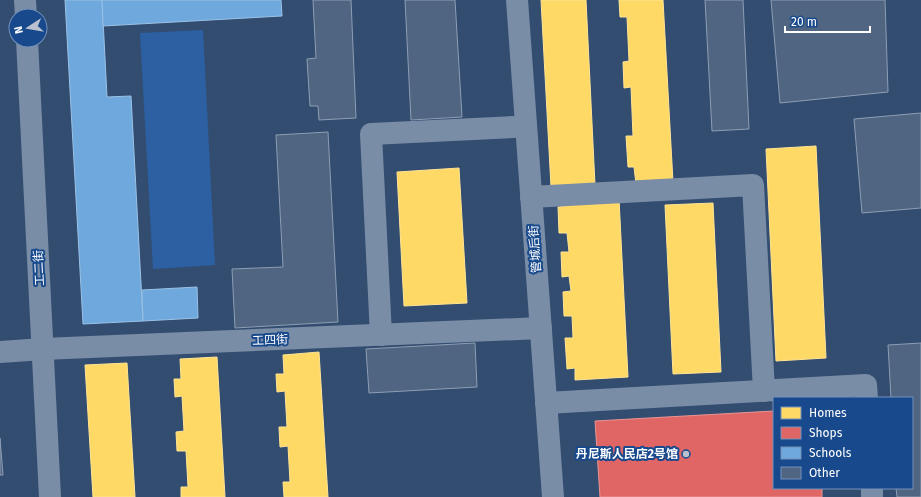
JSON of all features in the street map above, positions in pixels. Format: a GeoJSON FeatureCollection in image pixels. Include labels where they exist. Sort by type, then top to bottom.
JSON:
{"type":"FeatureCollection","features":[{"type":"Feature","properties":{"kind":"street","name":"管城后街"},"geometry":{"type":"LineString","coordinates":[[517,0],[553,497]]}},
{"type":"Feature","properties":{"kind":"street","name":"工二街"},"geometry":{"type":"LineString","coordinates":[[27,48],[50,497]]}},
{"type":"Feature","properties":{"kind":"street"},"geometry":{"type":"LineString","coordinates":[[381,335],[371,134],[513,127]]}},
{"type":"Feature","properties":{"kind":"street"},"geometry":{"type":"LineString","coordinates":[[531,197],[753,185],[764,391]]}},
{"type":"Feature","properties":{"kind":"street","name":"工四街"},"geometry":{"type":"LineString","coordinates":[[0,352],[541,328]]}},
{"type":"Feature","properties":{"kind":"street"},"geometry":{"type":"LineString","coordinates":[[546,402],[866,385],[867,397]]}},
{"type":"Feature","properties":{"kind":"shaded area"},"geometry":{"type":"Polygon","coordinates":[[[203,30],[215,265],[153,269],[140,33],[203,30]]]}},
{"type":"Feature","properties":{"kind":"building: Homes"},"geometry":{"type":"Polygon","coordinates":[[[541,0],[586,0],[595,185],[551,187],[541,0]]]}},
{"type":"Feature","properties":{"kind":"building: Homes"},"geometry":{"type":"Polygon","coordinates":[[[619,0],[663,0],[673,182],[636,184],[634,167],[628,167],[626,136],[633,136],[631,87],[624,88],[623,62],[629,61],[627,17],[620,17],[619,0]]]}},
{"type":"Feature","properties":{"kind":"building: Homes"},"geometry":{"type":"Polygon","coordinates":[[[816,146],[826,358],[776,361],[766,149],[816,146]]]}},
{"type":"Feature","properties":{"kind":"building: Homes"},"geometry":{"type":"Polygon","coordinates":[[[459,168],[467,303],[404,306],[397,172],[459,168]]]}},
{"type":"Feature","properties":{"kind":"building: Homes"},"geometry":{"type":"Polygon","coordinates":[[[619,199],[628,377],[575,380],[575,368],[567,369],[565,338],[573,338],[572,316],[564,316],[563,292],[571,291],[569,276],[562,277],[561,252],[569,252],[567,233],[559,233],[558,207],[566,206],[566,202],[619,199]]]}},
{"type":"Feature","properties":{"kind":"building: Homes"},"geometry":{"type":"Polygon","coordinates":[[[713,203],[721,372],[673,374],[665,205],[713,203]]]}},
{"type":"Feature","properties":{"kind":"building: Homes"},"geometry":{"type":"Polygon","coordinates":[[[319,352],[328,497],[284,497],[283,482],[290,482],[288,446],[280,447],[279,427],[287,427],[285,391],[277,392],[276,374],[284,374],[283,355],[319,352]]]}},
{"type":"Feature","properties":{"kind":"building: Homes"},"geometry":{"type":"Polygon","coordinates":[[[217,357],[225,497],[181,497],[181,487],[188,487],[186,451],[177,451],[176,432],[184,431],[182,396],[175,397],[174,379],[181,379],[180,359],[217,357]]]}},
{"type":"Feature","properties":{"kind":"building: Homes"},"geometry":{"type":"Polygon","coordinates":[[[127,363],[135,497],[93,497],[85,365],[127,363]]]}},
{"type":"Feature","properties":{"kind":"building: Shops","name":"丹尼斯人民店2号馆"},"geometry":{"type":"Polygon","coordinates":[[[773,411],[773,489],[822,489],[822,497],[600,497],[595,421],[773,411]]]}},
{"type":"Feature","properties":{"kind":"building: Schools"},"geometry":{"type":"Polygon","coordinates":[[[65,0],[102,0],[107,97],[131,96],[143,321],[83,324],[65,0]]]}},
{"type":"Feature","properties":{"kind":"building: Schools"},"geometry":{"type":"Polygon","coordinates":[[[102,0],[281,0],[282,16],[103,26],[102,0]]]}},
{"type":"Feature","properties":{"kind":"building: Schools"},"geometry":{"type":"Polygon","coordinates":[[[197,287],[198,318],[143,321],[142,290],[197,287]]]}},
{"type":"Feature","properties":{"kind":"building: Other"},"geometry":{"type":"Polygon","coordinates":[[[313,0],[351,0],[356,118],[319,120],[318,106],[310,106],[307,59],[316,58],[313,0]]]}},
{"type":"Feature","properties":{"kind":"building: Other"},"geometry":{"type":"Polygon","coordinates":[[[405,0],[455,0],[462,117],[411,120],[405,0]]]}},
{"type":"Feature","properties":{"kind":"building: Other"},"geometry":{"type":"Polygon","coordinates":[[[705,0],[743,0],[749,129],[712,131],[705,0]]]}},
{"type":"Feature","properties":{"kind":"building: Other"},"geometry":{"type":"Polygon","coordinates":[[[771,0],[885,0],[888,92],[780,103],[771,0]]]}},
{"type":"Feature","properties":{"kind":"building: Other"},"geometry":{"type":"Polygon","coordinates":[[[921,113],[921,208],[862,213],[854,119],[921,113]]]}},
{"type":"Feature","properties":{"kind":"building: Other"},"geometry":{"type":"Polygon","coordinates":[[[328,132],[338,322],[235,328],[232,269],[283,267],[276,135],[328,132]]]}},
{"type":"Feature","properties":{"kind":"building: Other"},"geometry":{"type":"Polygon","coordinates":[[[475,343],[477,387],[369,393],[366,349],[475,343]]]}},
{"type":"Feature","properties":{"kind":"building: Other"},"geometry":{"type":"Polygon","coordinates":[[[921,343],[921,497],[897,497],[896,489],[913,489],[913,397],[891,397],[888,345],[921,343]]]}},
{"type":"Feature","properties":{"kind":"building: Other"},"geometry":{"type":"Polygon","coordinates":[[[0,438],[3,475],[0,475],[0,438]]]}},
{"type":"Feature","properties":{"kind":"place","name":"丹尼斯人民店2号馆"},"geometry":{"type":"Point","coordinates":[686,454]}}]}
